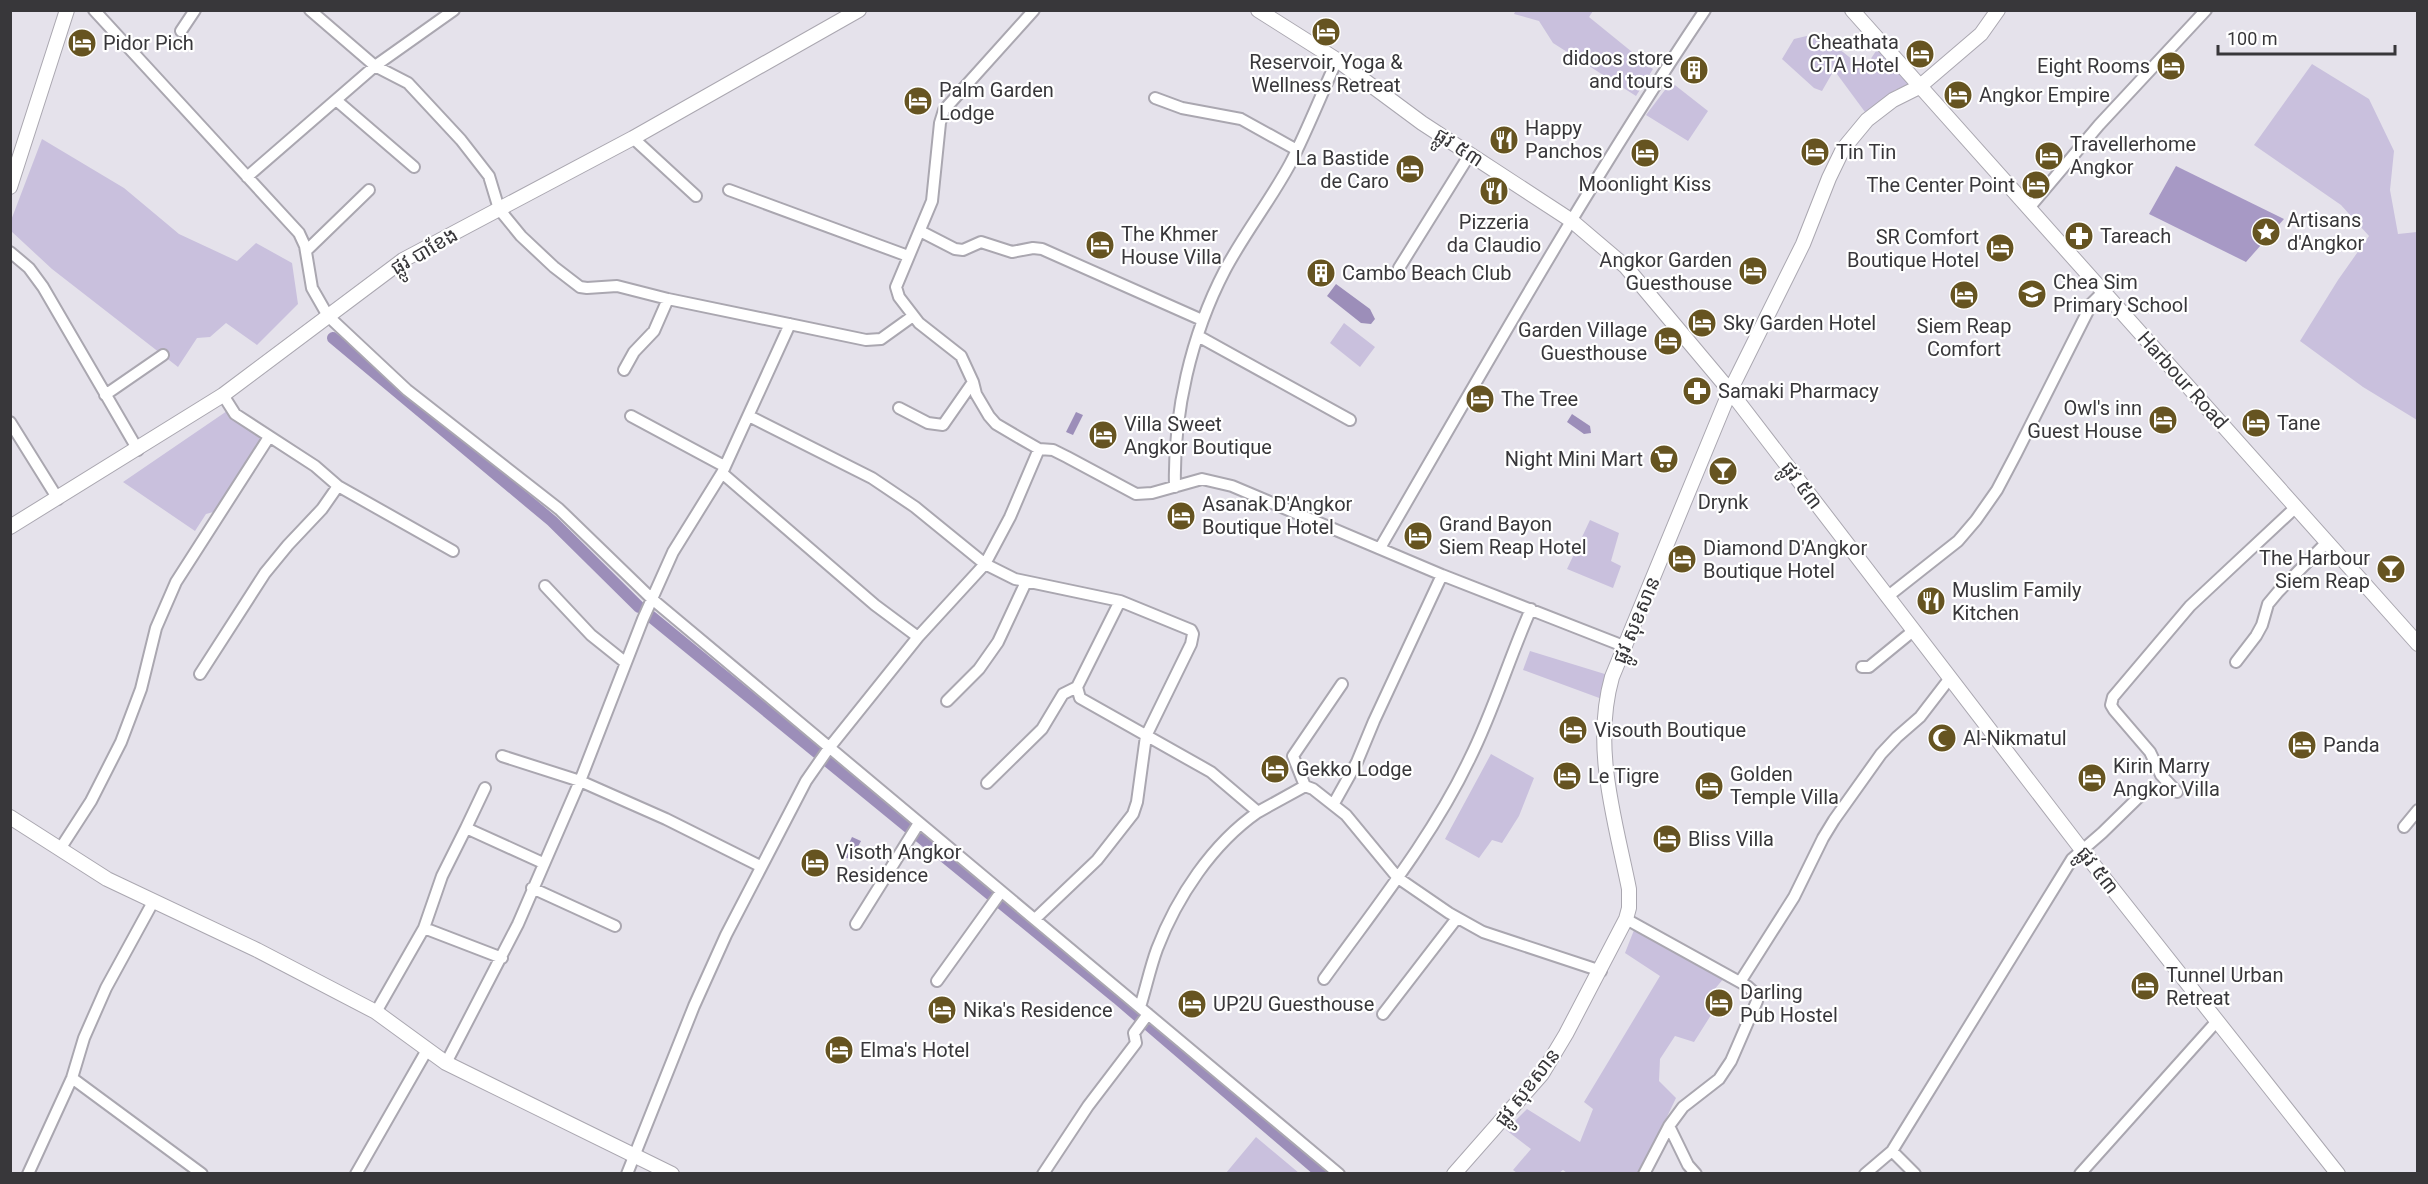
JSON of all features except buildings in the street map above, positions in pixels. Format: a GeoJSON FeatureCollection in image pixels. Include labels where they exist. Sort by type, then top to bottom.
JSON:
{"type":"FeatureCollection","features":[{"type":"Feature","properties":{"kind":"street"},"geometry":{"type":"LineString","coordinates":[[10,187],[67,10]]}},
{"type":"Feature","properties":{"kind":"street"},"geometry":{"type":"LineString","coordinates":[[94,10],[299,233],[306,251],[312,288],[328,316],[406,390],[559,509],[650,603],[999,894],[1035,919],[1144,1013],[1339,1173]]}},
{"type":"Feature","properties":{"kind":"street"},"geometry":{"type":"LineString","coordinates":[[181,31],[195,10]]}},
{"type":"Feature","properties":{"kind":"street"},"geometry":{"type":"LineString","coordinates":[[309,10],[375,66],[408,83],[461,140],[489,176],[499,209],[521,236],[554,267],[580,287],[617,286],[668,299],[875,340],[881,339],[913,316]]}},
{"type":"Feature","properties":{"kind":"street"},"geometry":{"type":"LineString","coordinates":[[247,177],[375,66],[454,10]]}},
{"type":"Feature","properties":{"kind":"street","name":"ផ្លូវ បាខែង"},"geometry":{"type":"LineString","coordinates":[[10,527],[138,450],[223,395],[403,260],[633,138],[859,10]]}},
{"type":"Feature","properties":{"kind":"street"},"geometry":{"type":"LineString","coordinates":[[1035,10],[944,110],[940,123],[934,192],[898,282],[897,294],[913,316],[925,329],[961,356],[976,394],[996,424],[1040,449],[1060,454],[1136,494],[1146,495],[1202,479],[1232,486],[1442,575],[1626,647]]}},
{"type":"Feature","properties":{"kind":"street","name":"ផ្លូវ ៥៣"},"geometry":{"type":"LineString","coordinates":[[1258,10],[1337,60],[1422,123],[1572,221],[1626,267],[1730,391],[1913,631],[2086,847],[2217,1021],[2338,1173]]}},
{"type":"Feature","properties":{"kind":"street"},"geometry":{"type":"LineString","coordinates":[[1380,548],[1572,221],[1665,70],[1705,10]]}},
{"type":"Feature","properties":{"kind":"street","name":"Harbour Road"},"geometry":{"type":"LineString","coordinates":[[1852,10],[2418,644]]}},
{"type":"Feature","properties":{"kind":"street","name":"ផ្លូវ សុខសាន"},"geometry":{"type":"LineString","coordinates":[[1454,1173],[1542,1074],[1601,971],[1626,919],[1629,909],[1629,889],[1606,775],[1603,740],[1607,694],[1730,391],[1803,244],[1829,178],[1843,149],[1867,120],[1893,100],[1919,87],[1981,34],[1998,10]]}},
{"type":"Feature","properties":{"kind":"street"},"geometry":{"type":"LineString","coordinates":[[2029,208],[2127,94],[2206,10]]}},
{"type":"Feature","properties":{"kind":"street"},"geometry":{"type":"LineString","coordinates":[[1175,487],[1177,425],[1202,320],[1226,268],[1272,196],[1297,150],[1337,60]]}},
{"type":"Feature","properties":{"kind":"street"},"geometry":{"type":"LineString","coordinates":[[1155,99],[1182,108],[1241,120],[1297,150]]}},
{"type":"Feature","properties":{"kind":"street"},"geometry":{"type":"LineString","coordinates":[[336,100],[414,166]]}},
{"type":"Feature","properties":{"kind":"street"},"geometry":{"type":"LineString","coordinates":[[633,138],[696,196]]}},
{"type":"Feature","properties":{"kind":"street"},"geometry":{"type":"LineString","coordinates":[[1399,268],[1470,154]]}},
{"type":"Feature","properties":{"kind":"street"},"geometry":{"type":"LineString","coordinates":[[306,251],[369,190]]}},
{"type":"Feature","properties":{"kind":"street"},"geometry":{"type":"LineString","coordinates":[[729,190],[908,256]]}},
{"type":"Feature","properties":{"kind":"street"},"geometry":{"type":"LineString","coordinates":[[920,231],[955,249],[963,250],[981,242],[1012,252],[1033,248],[1042,249],[1202,320]]}},
{"type":"Feature","properties":{"kind":"street"},"geometry":{"type":"LineString","coordinates":[[10,252],[28,268],[43,287],[138,450]]}},
{"type":"Feature","properties":{"kind":"street"},"geometry":{"type":"LineString","coordinates":[[1887,597],[1958,541],[1976,520],[2016,454],[2092,303],[2104,291]]}},
{"type":"Feature","properties":{"kind":"street"},"geometry":{"type":"LineString","coordinates":[[624,370],[634,352],[654,331],[668,299]]}},
{"type":"Feature","properties":{"kind":"street"},"geometry":{"type":"LineString","coordinates":[[446,1063],[502,958],[580,781],[643,619],[673,552],[723,470],[790,324]]}},
{"type":"Feature","properties":{"kind":"street"},"geometry":{"type":"LineString","coordinates":[[1198,336],[1350,420]]}},
{"type":"Feature","properties":{"kind":"street"},"geometry":{"type":"LineString","coordinates":[[105,395],[163,355]]}},
{"type":"Feature","properties":{"kind":"street"},"geometry":{"type":"LineString","coordinates":[[899,408],[928,423],[943,425],[973,382]]}},
{"type":"Feature","properties":{"kind":"street"},"geometry":{"type":"LineString","coordinates":[[223,395],[235,414],[315,466],[339,486],[453,551]]}},
{"type":"Feature","properties":{"kind":"street"},"geometry":{"type":"LineString","coordinates":[[631,416],[723,470],[875,604],[918,637]]}},
{"type":"Feature","properties":{"kind":"street"},"geometry":{"type":"LineString","coordinates":[[749,416],[872,478],[915,507],[985,564],[1026,582],[1120,601],[1189,628],[1193,634],[1191,644],[1146,736],[1137,802],[1133,814],[1090,867],[1035,919]]}},
{"type":"Feature","properties":{"kind":"street"},"geometry":{"type":"LineString","coordinates":[[10,422],[58,499]]}},
{"type":"Feature","properties":{"kind":"street"},"geometry":{"type":"LineString","coordinates":[[60,849],[91,801],[121,742],[141,689],[156,628],[176,582],[269,437]]}},
{"type":"Feature","properties":{"kind":"street"},"geometry":{"type":"LineString","coordinates":[[627,1173],[694,1006],[726,934],[760,866],[817,764],[918,637],[985,564],[1010,517],[1040,449]]}},
{"type":"Feature","properties":{"kind":"street"},"geometry":{"type":"LineString","coordinates":[[200,674],[265,573],[322,509],[339,486]]}},
{"type":"Feature","properties":{"kind":"street"},"geometry":{"type":"LineString","coordinates":[[2177,792],[2161,775],[2150,752],[2114,710],[2111,705],[2115,692],[2190,606],[2296,507]]}},
{"type":"Feature","properties":{"kind":"street"},"geometry":{"type":"LineString","coordinates":[[2236,662],[2259,631],[2268,604],[2327,542]]}},
{"type":"Feature","properties":{"kind":"street"},"geometry":{"type":"LineString","coordinates":[[1333,805],[1357,762],[1442,575]]}},
{"type":"Feature","properties":{"kind":"street"},"geometry":{"type":"LineString","coordinates":[[947,701],[978,669],[998,642],[1026,582]]}},
{"type":"Feature","properties":{"kind":"street"},"geometry":{"type":"LineString","coordinates":[[545,586],[591,635],[626,663]]}},
{"type":"Feature","properties":{"kind":"street"},"geometry":{"type":"LineString","coordinates":[[987,783],[1042,729],[1064,694],[1077,687],[1120,601]]}},
{"type":"Feature","properties":{"kind":"street"},"geometry":{"type":"LineString","coordinates":[[1324,979],[1426,836],[1470,758],[1531,609]]}},
{"type":"Feature","properties":{"kind":"street"},"geometry":{"type":"LineString","coordinates":[[1862,667],[1869,667],[1913,631]]}},
{"type":"Feature","properties":{"kind":"street"},"geometry":{"type":"LineString","coordinates":[[1740,982],[1794,897],[1834,820],[1881,754],[1920,717],[1950,678]]}},
{"type":"Feature","properties":{"kind":"street"},"geometry":{"type":"LineString","coordinates":[[1342,684],[1293,756],[1305,786],[1333,805],[1359,828],[1398,878],[1457,918],[1484,932],[1601,971]]}},
{"type":"Feature","properties":{"kind":"street"},"geometry":{"type":"LineString","coordinates":[[1077,687],[1080,698],[1146,736],[1176,750],[1211,772],[1258,812]]}},
{"type":"Feature","properties":{"kind":"street"},"geometry":{"type":"LineString","coordinates":[[502,756],[580,781],[666,819],[760,866]]}},
{"type":"Feature","properties":{"kind":"street"},"geometry":{"type":"LineString","coordinates":[[1043,1173],[1088,1106],[1136,1043],[1134,1033],[1144,1013],[1158,949],[1184,896],[1218,849],[1238,828],[1258,812],[1305,786]]}},
{"type":"Feature","properties":{"kind":"street"},"geometry":{"type":"LineString","coordinates":[[376,1012],[424,928],[442,876],[485,788]]}},
{"type":"Feature","properties":{"kind":"street"},"geometry":{"type":"LineString","coordinates":[[1865,1173],[1892,1151],[2072,859],[2145,791]]}},
{"type":"Feature","properties":{"kind":"street"},"geometry":{"type":"LineString","coordinates":[[2404,827],[2418,810]]}},
{"type":"Feature","properties":{"kind":"street"},"geometry":{"type":"LineString","coordinates":[[10,817],[107,879],[257,950],[376,1012],[446,1063],[672,1173]]}},
{"type":"Feature","properties":{"kind":"street"},"geometry":{"type":"LineString","coordinates":[[856,924],[917,826]]}},
{"type":"Feature","properties":{"kind":"street"},"geometry":{"type":"LineString","coordinates":[[466,828],[543,863]]}},
{"type":"Feature","properties":{"kind":"street"},"geometry":{"type":"LineString","coordinates":[[532,888],[615,926]]}},
{"type":"Feature","properties":{"kind":"street"},"geometry":{"type":"LineString","coordinates":[[937,981],[999,894]]}},
{"type":"Feature","properties":{"kind":"street"},"geometry":{"type":"LineString","coordinates":[[28,1173],[72,1078],[84,1038],[106,987],[153,902]]}},
{"type":"Feature","properties":{"kind":"street"},"geometry":{"type":"LineString","coordinates":[[1383,1014],[1457,918]]}},
{"type":"Feature","properties":{"kind":"street"},"geometry":{"type":"LineString","coordinates":[[1626,919],[1740,982],[1755,992],[1757,1001],[1731,1061],[1719,1079],[1683,1107],[1669,1126],[1644,1173]]}},
{"type":"Feature","properties":{"kind":"street"},"geometry":{"type":"LineString","coordinates":[[424,928],[502,958]]}},
{"type":"Feature","properties":{"kind":"street"},"geometry":{"type":"LineString","coordinates":[[2080,1173],[2217,1021]]}},
{"type":"Feature","properties":{"kind":"street"},"geometry":{"type":"LineString","coordinates":[[356,1173],[427,1050]]}},
{"type":"Feature","properties":{"kind":"street"},"geometry":{"type":"LineString","coordinates":[[72,1078],[202,1173]]}},
{"type":"Feature","properties":{"kind":"street"},"geometry":{"type":"LineString","coordinates":[[1669,1126],[1688,1165],[1696,1173]]}},
{"type":"Feature","properties":{"kind":"street"},"geometry":{"type":"LineString","coordinates":[[1892,1151],[1915,1173]]}},
{"type":"Feature","properties":{"kind":"shaded area"},"geometry":{"type":"Polygon","coordinates":[[[1516,10],[1593,11],[1589,17],[1653,69],[1636,96],[1553,43],[1539,21],[1514,14],[1516,10]]]}},
{"type":"Feature","properties":{"kind":"shaded area"},"geometry":{"type":"Polygon","coordinates":[[[1815,34],[1864,69],[1876,51],[1889,56],[1909,85],[1895,90],[1865,112],[1834,70],[1822,91],[1814,88],[1782,59],[1794,39],[1815,34]]]}},
{"type":"Feature","properties":{"kind":"shaded area"},"geometry":{"type":"Polygon","coordinates":[[[2312,64],[2369,99],[2394,151],[2390,190],[2398,234],[2417,232],[2417,420],[2363,387],[2300,341],[2369,236],[2341,205],[2254,145],[2312,64]]]}},
{"type":"Feature","properties":{"kind":"shaded area"},"geometry":{"type":"Polygon","coordinates":[[[1671,82],[1708,111],[1688,141],[1646,115],[1671,82]]]}},
{"type":"Feature","properties":{"kind":"shaded area"},"geometry":{"type":"Polygon","coordinates":[[[42,139],[124,188],[179,234],[237,261],[256,243],[292,263],[298,304],[257,345],[226,323],[210,337],[197,338],[178,367],[52,269],[11,231],[10,223],[42,139]]]}},
{"type":"Feature","properties":{"kind":"shaded area"},"geometry":{"type":"Polygon","coordinates":[[[2176,166],[2284,219],[2246,262],[2149,214],[2176,166]]]}},
{"type":"Feature","properties":{"kind":"shaded area"},"geometry":{"type":"Polygon","coordinates":[[[1336,284],[1370,309],[1375,319],[1371,324],[1361,323],[1327,296],[1336,284]]]}},
{"type":"Feature","properties":{"kind":"shaded area"},"geometry":{"type":"Polygon","coordinates":[[[1344,323],[1375,347],[1360,367],[1330,343],[1344,323]]]}},
{"type":"Feature","properties":{"kind":"shaded area"},"geometry":{"type":"Polygon","coordinates":[[[227,411],[263,437],[217,511],[206,514],[195,531],[123,482],[227,411]]]}},
{"type":"Feature","properties":{"kind":"shaded area"},"geometry":{"type":"Polygon","coordinates":[[[1076,412],[1083,415],[1073,435],[1066,432],[1076,412]]]}},
{"type":"Feature","properties":{"kind":"shaded area"},"geometry":{"type":"Polygon","coordinates":[[[1572,414],[1590,426],[1591,433],[1584,434],[1567,422],[1572,414]]]}},
{"type":"Feature","properties":{"kind":"shaded area"},"geometry":{"type":"Polygon","coordinates":[[[1590,520],[1619,533],[1611,561],[1621,566],[1613,588],[1567,569],[1590,520]]]}},
{"type":"Feature","properties":{"kind":"shaded area"},"geometry":{"type":"Polygon","coordinates":[[[1530,651],[1608,675],[1602,699],[1523,670],[1530,651]]]}},
{"type":"Feature","properties":{"kind":"shaded area"},"geometry":{"type":"Polygon","coordinates":[[[1491,754],[1534,778],[1519,816],[1502,843],[1492,840],[1479,858],[1445,839],[1491,754]]]}},
{"type":"Feature","properties":{"kind":"shaded area"},"geometry":{"type":"Polygon","coordinates":[[[852,837],[861,841],[851,860],[843,856],[852,837]]]}},
{"type":"Feature","properties":{"kind":"shaded area"},"geometry":{"type":"Polygon","coordinates":[[[1636,925],[1724,978],[1709,996],[1718,1004],[1694,1042],[1675,1036],[1660,1059],[1659,1081],[1676,1098],[1640,1173],[1567,1173],[1563,1170],[1559,1173],[1517,1173],[1513,1170],[1531,1149],[1506,1130],[1527,1109],[1580,1142],[1593,1109],[1584,1102],[1660,976],[1625,953],[1636,925]]]}},
{"type":"Feature","properties":{"kind":"shaded area"},"geometry":{"type":"Polygon","coordinates":[[[1256,1137],[1299,1173],[1226,1173],[1256,1137]]]}},
{"type":"Feature","properties":{"kind":"waterway"},"geometry":{"type":"LineString","coordinates":[[333,338],[552,521],[639,607]]}},
{"type":"Feature","properties":{"kind":"waterway"},"geometry":{"type":"LineString","coordinates":[[649,615],[1117,998],[1322,1174]]}},
{"type":"Feature","properties":{"kind":"place","name":"Reservoir, Yoga & Wellness Retreat"},"geometry":{"type":"Point","coordinates":[1326,32]}},
{"type":"Feature","properties":{"kind":"place","name":"Pidor Pich"},"geometry":{"type":"Point","coordinates":[82,43]}},
{"type":"Feature","properties":{"kind":"place","name":"Cheathata CTA Hotel"},"geometry":{"type":"Point","coordinates":[1920,54]}},
{"type":"Feature","properties":{"kind":"place","name":"Eight Rooms"},"geometry":{"type":"Point","coordinates":[2171,66]}},
{"type":"Feature","properties":{"kind":"place","name":"didoos store and tours"},"geometry":{"type":"Point","coordinates":[1694,70]}},
{"type":"Feature","properties":{"kind":"place","name":"Angkor Empire"},"geometry":{"type":"Point","coordinates":[1958,95]}},
{"type":"Feature","properties":{"kind":"place","name":"Palm Garden Lodge"},"geometry":{"type":"Point","coordinates":[918,101]}},
{"type":"Feature","properties":{"kind":"place","name":"Happy Panchos"},"geometry":{"type":"Point","coordinates":[1504,140]}},
{"type":"Feature","properties":{"kind":"place","name":"Tin Tin"},"geometry":{"type":"Point","coordinates":[1815,152]}},
{"type":"Feature","properties":{"kind":"place","name":"Moonlight Kiss"},"geometry":{"type":"Point","coordinates":[1645,153]}},
{"type":"Feature","properties":{"kind":"place","name":"Travellerhome Angkor"},"geometry":{"type":"Point","coordinates":[2049,156]}},
{"type":"Feature","properties":{"kind":"place","name":"La Bastide de Caro"},"geometry":{"type":"Point","coordinates":[1410,169]}},
{"type":"Feature","properties":{"kind":"place","name":"The Center Point"},"geometry":{"type":"Point","coordinates":[2036,185]}},
{"type":"Feature","properties":{"kind":"place","name":"Pizzeria da Claudio"},"geometry":{"type":"Point","coordinates":[1494,191]}},
{"type":"Feature","properties":{"kind":"place","name":"Artisans d'Angkor"},"geometry":{"type":"Point","coordinates":[2266,232]}},
{"type":"Feature","properties":{"kind":"place","name":"Tareach"},"geometry":{"type":"Point","coordinates":[2079,236]}},
{"type":"Feature","properties":{"kind":"place","name":"The Khmer House Villa"},"geometry":{"type":"Point","coordinates":[1100,245]}},
{"type":"Feature","properties":{"kind":"place","name":"SR Comfort Boutique Hotel"},"geometry":{"type":"Point","coordinates":[2000,248]}},
{"type":"Feature","properties":{"kind":"place","name":"Angkor Garden Guesthouse"},"geometry":{"type":"Point","coordinates":[1753,271]}},
{"type":"Feature","properties":{"kind":"place","name":"Cambo Beach Club"},"geometry":{"type":"Point","coordinates":[1321,273]}},
{"type":"Feature","properties":{"kind":"place","name":"Chea Sim Primary School"},"geometry":{"type":"Point","coordinates":[2032,294]}},
{"type":"Feature","properties":{"kind":"place","name":"Siem Reap Comfort"},"geometry":{"type":"Point","coordinates":[1964,295]}},
{"type":"Feature","properties":{"kind":"place","name":"Sky Garden Hotel"},"geometry":{"type":"Point","coordinates":[1702,323]}},
{"type":"Feature","properties":{"kind":"place","name":"Garden Village Guesthouse"},"geometry":{"type":"Point","coordinates":[1668,341]}},
{"type":"Feature","properties":{"kind":"place","name":"Samaki Pharmacy"},"geometry":{"type":"Point","coordinates":[1697,391]}},
{"type":"Feature","properties":{"kind":"place","name":"The Tree"},"geometry":{"type":"Point","coordinates":[1480,399]}},
{"type":"Feature","properties":{"kind":"place","name":"Owl's inn Guest House"},"geometry":{"type":"Point","coordinates":[2163,420]}},
{"type":"Feature","properties":{"kind":"place","name":"Tane"},"geometry":{"type":"Point","coordinates":[2256,423]}},
{"type":"Feature","properties":{"kind":"place","name":"Villa Sweet Angkor Boutique"},"geometry":{"type":"Point","coordinates":[1103,435]}},
{"type":"Feature","properties":{"kind":"place","name":"Night Mini Mart"},"geometry":{"type":"Point","coordinates":[1664,459]}},
{"type":"Feature","properties":{"kind":"place","name":"Drynk"},"geometry":{"type":"Point","coordinates":[1723,471]}},
{"type":"Feature","properties":{"kind":"place","name":"Asanak D'Angkor Boutique Hotel"},"geometry":{"type":"Point","coordinates":[1181,516]}},
{"type":"Feature","properties":{"kind":"place","name":"Grand Bayon Siem Reap Hotel"},"geometry":{"type":"Point","coordinates":[1418,536]}},
{"type":"Feature","properties":{"kind":"place","name":"Diamond D'Angkor Boutique Hotel"},"geometry":{"type":"Point","coordinates":[1682,559]}},
{"type":"Feature","properties":{"kind":"place","name":"The Harbour Siem Reap"},"geometry":{"type":"Point","coordinates":[2391,569]}},
{"type":"Feature","properties":{"kind":"place","name":"Muslim Family Kitchen"},"geometry":{"type":"Point","coordinates":[1931,601]}},
{"type":"Feature","properties":{"kind":"place","name":"Visouth Boutique"},"geometry":{"type":"Point","coordinates":[1573,730]}},
{"type":"Feature","properties":{"kind":"place","name":"Al-Nikmatul"},"geometry":{"type":"Point","coordinates":[1942,738]}},
{"type":"Feature","properties":{"kind":"place","name":"Panda"},"geometry":{"type":"Point","coordinates":[2302,745]}},
{"type":"Feature","properties":{"kind":"place","name":"Gekko Lodge"},"geometry":{"type":"Point","coordinates":[1275,769]}},
{"type":"Feature","properties":{"kind":"place","name":"Le Tigre"},"geometry":{"type":"Point","coordinates":[1567,776]}},
{"type":"Feature","properties":{"kind":"place","name":"Kirin Marry Angkor Villa"},"geometry":{"type":"Point","coordinates":[2092,778]}},
{"type":"Feature","properties":{"kind":"place","name":"Golden Temple Villa"},"geometry":{"type":"Point","coordinates":[1709,786]}},
{"type":"Feature","properties":{"kind":"place","name":"Bliss Villa"},"geometry":{"type":"Point","coordinates":[1667,839]}},
{"type":"Feature","properties":{"kind":"place","name":"Visoth Angkor Residence"},"geometry":{"type":"Point","coordinates":[815,863]}},
{"type":"Feature","properties":{"kind":"place","name":"Tunnel Urban Retreat"},"geometry":{"type":"Point","coordinates":[2145,986]}},
{"type":"Feature","properties":{"kind":"place","name":"Darling Pub Hostel"},"geometry":{"type":"Point","coordinates":[1719,1003]}},
{"type":"Feature","properties":{"kind":"place","name":"UP2U Guesthouse"},"geometry":{"type":"Point","coordinates":[1192,1004]}},
{"type":"Feature","properties":{"kind":"place","name":"Nika's Residence"},"geometry":{"type":"Point","coordinates":[942,1010]}},
{"type":"Feature","properties":{"kind":"place","name":"Elma's Hotel"},"geometry":{"type":"Point","coordinates":[839,1050]}}]}
